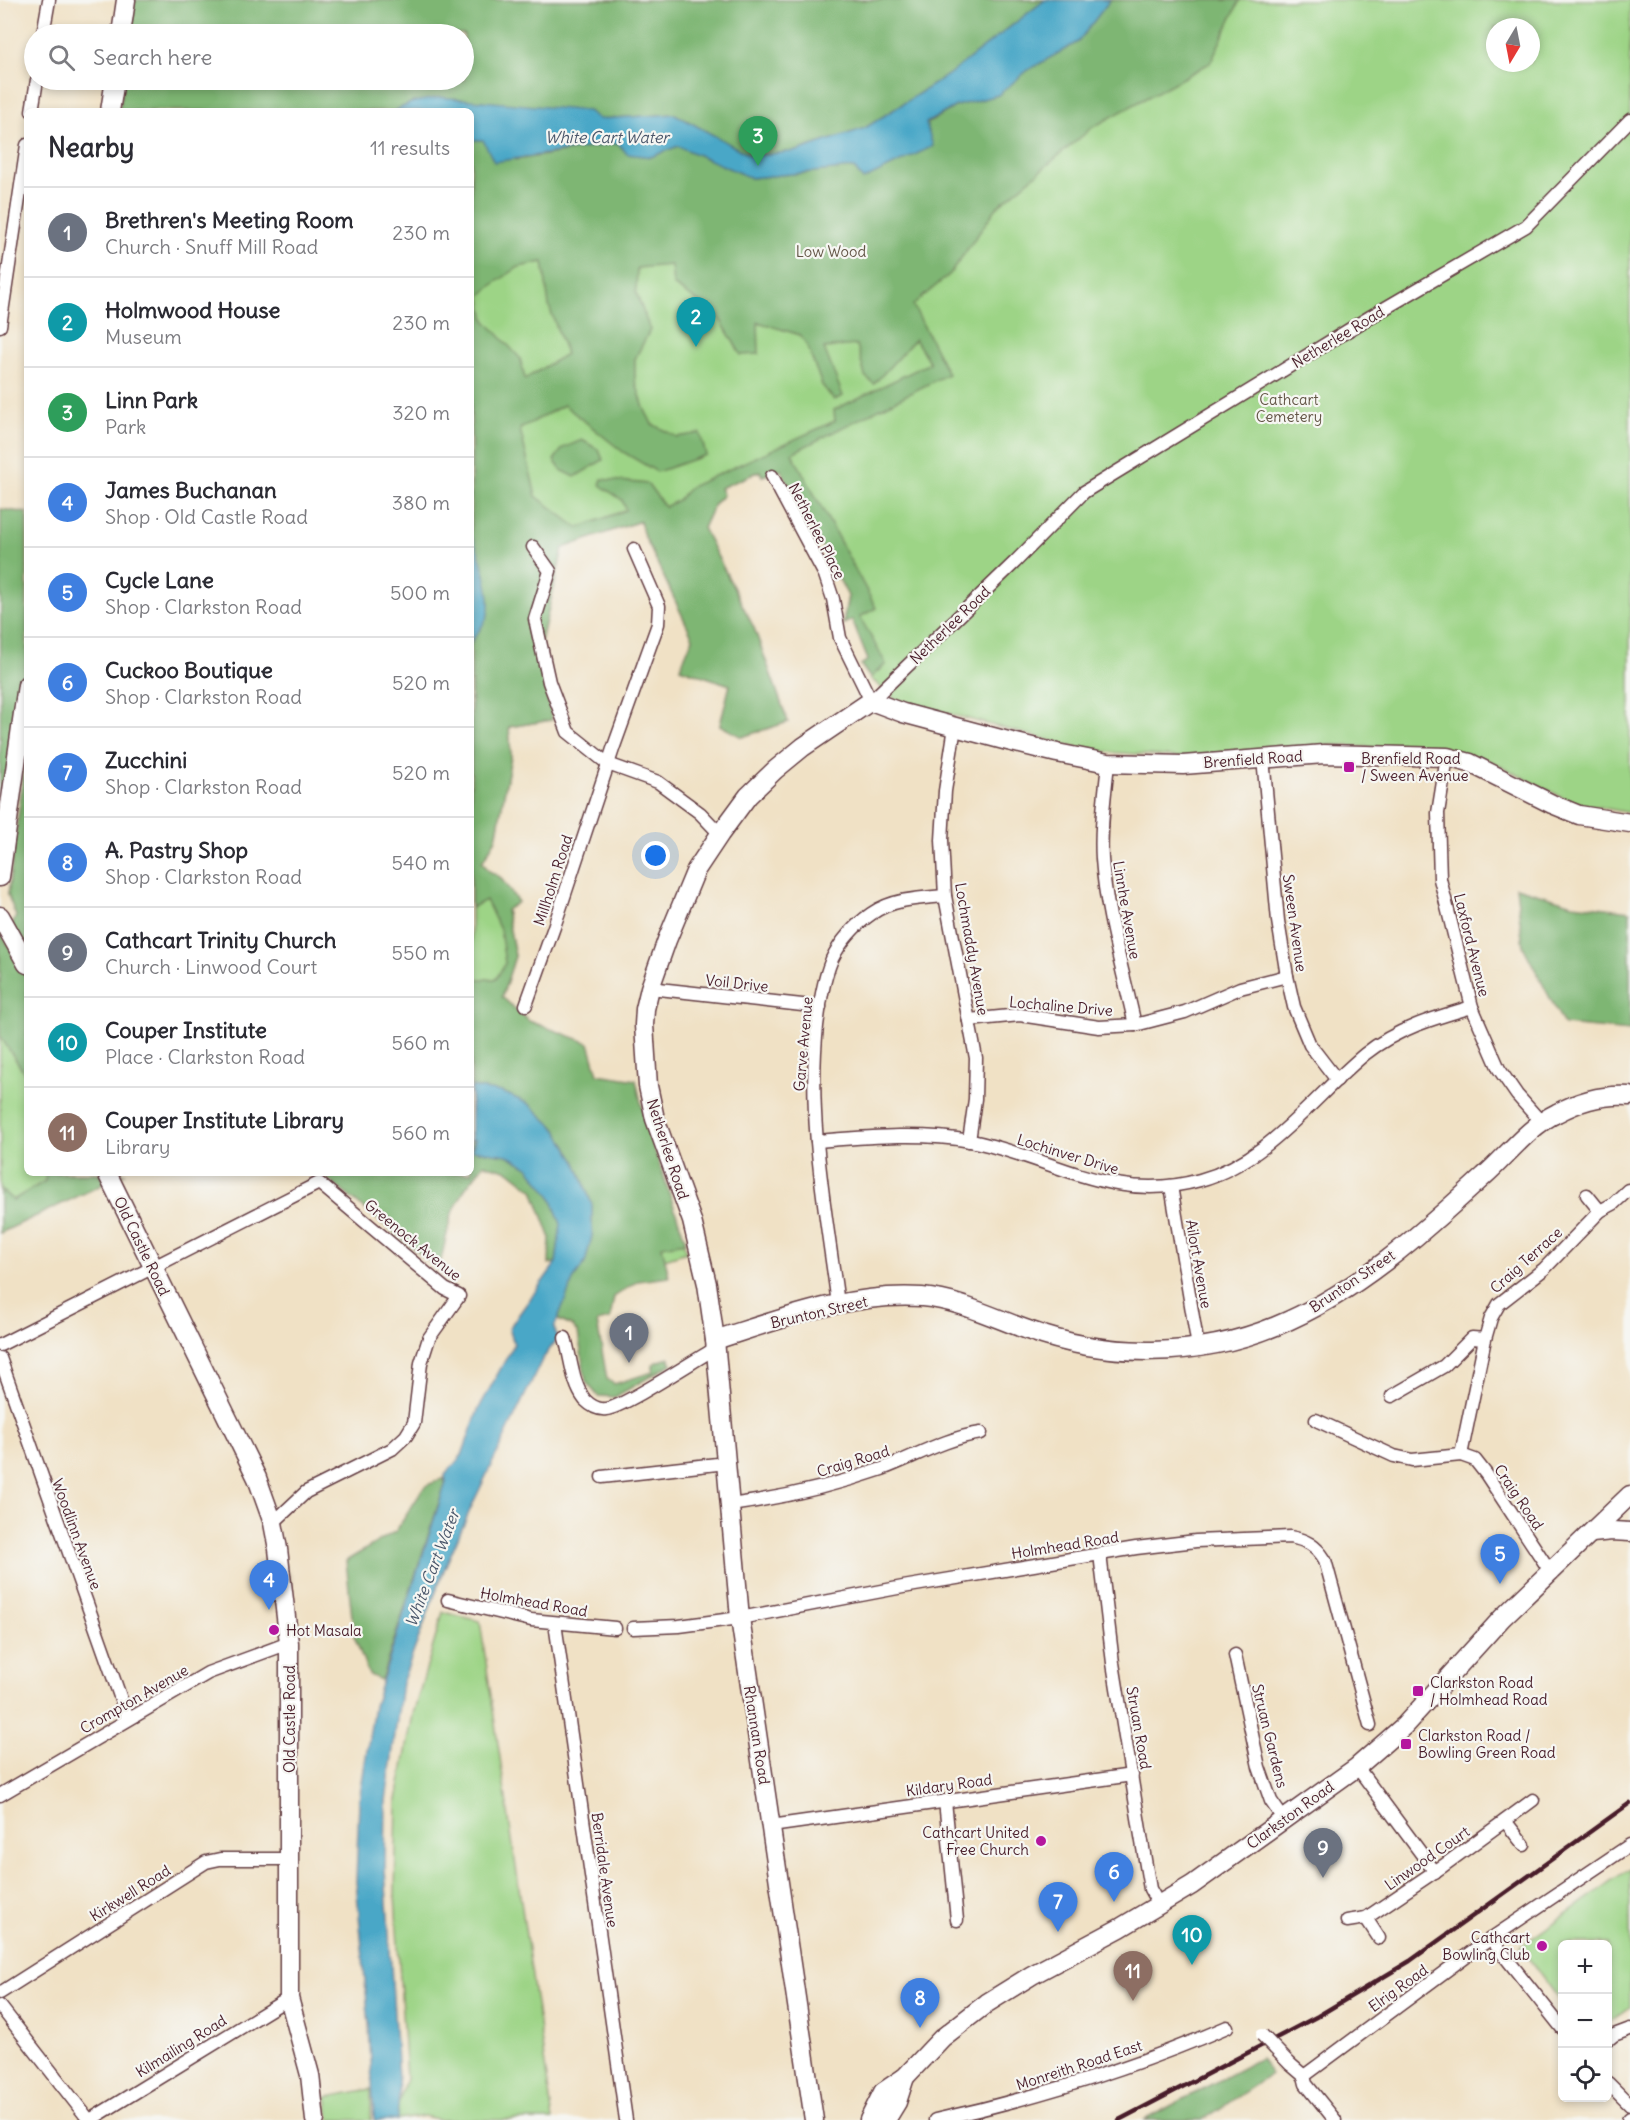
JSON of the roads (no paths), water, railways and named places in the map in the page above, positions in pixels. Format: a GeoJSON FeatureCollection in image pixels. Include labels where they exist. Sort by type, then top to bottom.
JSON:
{"type":"FeatureCollection","features":[{"type":"Feature","properties":{"kind":"street"},"geometry":{"type":"LineString","coordinates":[[45,24],[49,0]]}},
{"type":"Feature","properties":{"kind":"street"},"geometry":{"type":"LineString","coordinates":[[122,24],[126,0]]}},
{"type":"Feature","properties":{"kind":"street"},"geometry":{"type":"LineString","coordinates":[[32,108],[35,90]]}},
{"type":"Feature","properties":{"kind":"street"},"geometry":{"type":"LineString","coordinates":[[110,108],[113,90]]}},
{"type":"Feature","properties":{"kind":"street","name":"Netherlee Road"},"geometry":{"type":"LineString","coordinates":[[716,1344],[701,1252],[655,1119],[648,1086],[644,1025],[650,988],[696,870],[748,796],[803,747],[871,700],[1015,562],[1084,492],[1370,317],[1526,226],[1630,120]]}},
{"type":"Feature","properties":{"kind":"street"},"geometry":{"type":"LineString","coordinates":[[0,326],[24,165]]}},
{"type":"Feature","properties":{"kind":"street","name":"Netherlee Place"},"geometry":{"type":"LineString","coordinates":[[772,476],[825,575],[833,599],[840,638],[871,700]]}},
{"type":"Feature","properties":{"kind":"street"},"geometry":{"type":"LineString","coordinates":[[533,547],[550,571],[535,620],[549,682],[568,732],[608,764],[658,782],[700,813],[720,834]]}},
{"type":"Feature","properties":{"kind":"street","name":"Millholm Road"},"geometry":{"type":"LineString","coordinates":[[526,1005],[658,624],[659,606],[634,549]]}},
{"type":"Feature","properties":{"kind":"street","name":"Brenfield Road"},"geometry":{"type":"LineString","coordinates":[[871,700],[903,713],[1056,753],[1108,763],[1183,765],[1324,754],[1447,757],[1470,763],[1552,804],[1579,814],[1630,823]]}},
{"type":"Feature","properties":{"kind":"street"},"geometry":{"type":"LineString","coordinates":[[0,877],[24,706]]}},
{"type":"Feature","properties":{"kind":"street","name":"Lochmaddy Avenue"},"geometry":{"type":"LineString","coordinates":[[956,727],[945,791],[942,840],[945,896],[976,1058],[976,1081],[969,1141]]}},
{"type":"Feature","properties":{"kind":"street","name":"Laxford Avenue"},"geometry":{"type":"LineString","coordinates":[[1447,757],[1438,813],[1440,879],[1472,1007],[1499,1069],[1517,1095],[1542,1122]]}},
{"type":"Feature","properties":{"kind":"street","name":"Sween Avenue"},"geometry":{"type":"LineString","coordinates":[[1263,758],[1278,921],[1294,1007],[1310,1045],[1337,1080]]}},
{"type":"Feature","properties":{"kind":"street","name":"Linnhe Avenue"},"geometry":{"type":"LineString","coordinates":[[1108,763],[1102,858],[1106,896],[1135,1025]]}},
{"type":"Feature","properties":{"kind":"street","name":"Garve Avenue"},"geometry":{"type":"LineString","coordinates":[[838,1304],[817,1141],[813,1069],[825,978],[833,956],[861,922],[870,915],[889,905],[914,899],[945,896]]}},
{"type":"Feature","properties":{"kind":"street"},"geometry":{"type":"LineString","coordinates":[[0,916],[24,959]]}},
{"type":"Feature","properties":{"kind":"street","name":"Lochaline Drive"},"geometry":{"type":"LineString","coordinates":[[969,1020],[1020,1015],[1099,1027],[1135,1025],[1185,1012],[1240,988],[1287,976]]}},
{"type":"Feature","properties":{"kind":"street","name":"Voil Drive"},"geometry":{"type":"LineString","coordinates":[[650,988],[820,1007]]}},
{"type":"Feature","properties":{"kind":"street","name":"Lochinver Drive"},"geometry":{"type":"LineString","coordinates":[[817,1141],[886,1136],[969,1141],[993,1146],[1110,1184],[1134,1187],[1171,1186],[1212,1177],[1242,1163],[1270,1142],[1366,1054],[1387,1039],[1435,1018],[1472,1007]]}},
{"type":"Feature","properties":{"kind":"street","name":"Brunton Street"},"geometry":{"type":"LineString","coordinates":[[716,1344],[838,1304],[890,1297],[925,1297],[964,1306],[1038,1334],[1071,1342],[1136,1351],[1198,1347],[1252,1335],[1302,1314],[1346,1289],[1423,1230],[1542,1122],[1556,1113],[1590,1100],[1630,1096]]}},
{"type":"Feature","properties":{"kind":"street","name":"Old Castle Road"},"geometry":{"type":"LineString","coordinates":[[107,1176],[257,1478],[273,1523],[280,1559],[289,1643],[289,1998],[310,2075],[315,2120]]}},
{"type":"Feature","properties":{"kind":"street","name":"Greenock Avenue"},"geometry":{"type":"LineString","coordinates":[[0,1345],[319,1183],[445,1289],[459,1296],[429,1338],[421,1363],[414,1423],[406,1436],[392,1449],[306,1492],[273,1523]]}},
{"type":"Feature","properties":{"kind":"street","name":"Ailort Avenue"},"geometry":{"type":"LineString","coordinates":[[1171,1186],[1198,1347]]}},
{"type":"Feature","properties":{"kind":"street","name":"Craig Terrace"},"geometry":{"type":"LineString","coordinates":[[1461,1455],[1485,1340],[1491,1318],[1499,1304],[1544,1269],[1600,1211],[1613,1204],[1628,1191]]}},
{"type":"Feature","properties":{"kind":"street"},"geometry":{"type":"LineString","coordinates":[[1587,1195],[1600,1211]]}},
{"type":"Feature","properties":{"kind":"street"},"geometry":{"type":"LineString","coordinates":[[565,1338],[577,1385],[585,1399],[594,1407],[605,1409],[615,1407],[716,1344]]}},
{"type":"Feature","properties":{"kind":"street"},"geometry":{"type":"LineString","coordinates":[[1392,1396],[1444,1365],[1472,1338],[1485,1340]]}},
{"type":"Feature","properties":{"kind":"street","name":"Rhannan Road"},"geometry":{"type":"LineString","coordinates":[[716,1344],[740,1618],[814,2120]]}},
{"type":"Feature","properties":{"kind":"street","name":"Woodlinn Avenue"},"geometry":{"type":"LineString","coordinates":[[0,1358],[128,1719]]}},
{"type":"Feature","properties":{"kind":"street"},"geometry":{"type":"LineString","coordinates":[[1316,1420],[1394,1456],[1412,1460],[1461,1455]]}},
{"type":"Feature","properties":{"kind":"street","name":"Craig Road"},"geometry":{"type":"LineString","coordinates":[[730,1505],[769,1500],[865,1475],[910,1459],[965,1435],[981,1433]]}},
{"type":"Feature","properties":{"kind":"street","name":"Craig Road"},"geometry":{"type":"LineString","coordinates":[[1461,1455],[1474,1460],[1486,1474],[1550,1571]]}},
{"type":"Feature","properties":{"kind":"street"},"geometry":{"type":"LineString","coordinates":[[602,1477],[726,1463]]}},
{"type":"Feature","properties":{"kind":"street","name":"Clarkston Road"},"geometry":{"type":"LineString","coordinates":[[869,2120],[883,2092],[905,2077],[942,2037],[987,2002],[1032,1974],[1192,1885],[1357,1767],[1404,1726],[1502,1618],[1550,1571],[1627,1504]]}},
{"type":"Feature","properties":{"kind":"street"},"geometry":{"type":"LineString","coordinates":[[1592,1533],[1630,1532]]}},
{"type":"Feature","properties":{"kind":"street","name":"Holmhead Road"},"geometry":{"type":"LineString","coordinates":[[633,1628],[679,1626],[740,1618],[891,1589],[1170,1544],[1218,1540],[1302,1539],[1311,1544],[1325,1560],[1370,1725]]}},
{"type":"Feature","properties":{"kind":"street","name":"Struan Road"},"geometry":{"type":"LineString","coordinates":[[1100,1554],[1113,1664],[1150,1889],[1159,1905]]}},
{"type":"Feature","properties":{"kind":"street","name":"Holmhead Road"},"geometry":{"type":"LineString","coordinates":[[448,1600],[504,1615],[555,1623],[615,1628]]}},
{"type":"Feature","properties":{"kind":"street","name":"Berridale Avenue"},"geometry":{"type":"LineString","coordinates":[[555,1623],[626,2120]]}},
{"type":"Feature","properties":{"kind":"street","name":"Crompton Avenue"},"geometry":{"type":"LineString","coordinates":[[0,1795],[208,1673],[289,1643]]}},
{"type":"Feature","properties":{"kind":"street","name":"Struan Gardens"},"geometry":{"type":"LineString","coordinates":[[1235,1655],[1259,1767],[1271,1801],[1284,1820]]}},
{"type":"Feature","properties":{"kind":"street"},"geometry":{"type":"LineString","coordinates":[[1357,1767],[1435,1872]]}},
{"type":"Feature","properties":{"kind":"street","name":"Kildary Road"},"geometry":{"type":"LineString","coordinates":[[771,1826],[1132,1775]]}},
{"type":"Feature","properties":{"kind":"street","name":"Linwood Court"},"geometry":{"type":"LineString","coordinates":[[1347,1921],[1366,1918],[1435,1872],[1533,1800]]}},
{"type":"Feature","properties":{"kind":"street"},"geometry":{"type":"LineString","coordinates":[[945,1801],[957,1920]]}},
{"type":"Feature","properties":{"kind":"street"},"geometry":{"type":"LineString","coordinates":[[1505,1821],[1524,1845]]}},
{"type":"Feature","properties":{"kind":"street","name":"Elrig Road"},"geometry":{"type":"LineString","coordinates":[[1304,2076],[1491,1939],[1630,1845]]}},
{"type":"Feature","properties":{"kind":"street","name":"Kirkwell Road"},"geometry":{"type":"LineString","coordinates":[[0,1993],[206,1862],[220,1859],[289,1859]]}},
{"type":"Feature","properties":{"kind":"street"},"geometry":{"type":"LineString","coordinates":[[1366,1918],[1379,1938]]}},
{"type":"Feature","properties":{"kind":"street"},"geometry":{"type":"LineString","coordinates":[[1491,1939],[1558,2022]]}},
{"type":"Feature","properties":{"kind":"street","name":"Kilmailing Road"},"geometry":{"type":"LineString","coordinates":[[89,2120],[289,1998]]}},
{"type":"Feature","properties":{"kind":"street"},"geometry":{"type":"LineString","coordinates":[[0,2006],[89,2120]]}},
{"type":"Feature","properties":{"kind":"street","name":"Monreith Road East"},"geometry":{"type":"LineString","coordinates":[[935,2120],[995,2107],[1078,2084],[1149,2059],[1227,2027]]}},
{"type":"Feature","properties":{"kind":"street"},"geometry":{"type":"LineString","coordinates":[[1612,2037],[1630,2029]]}},
{"type":"Feature","properties":{"kind":"street"},"geometry":{"type":"LineString","coordinates":[[1262,2034],[1304,2076],[1306,2084],[1335,2120]]}},
{"type":"Feature","properties":{"kind":"street","name":"Clarkston Road"},"geometry":{"type":"LineString","coordinates":[[889,2119],[905,2077]]}},
{"type":"Feature","properties":{"kind":"street"},"geometry":{"type":"LineString","coordinates":[[1612,2087],[1630,2105]]}},
{"type":"Feature","properties":{"kind":"water","name":"White Cart Water"},"geometry":{"type":"Polygon","coordinates":[[[1045,0],[1110,0],[1078,42],[1028,70],[998,95],[956,106],[926,123],[933,146],[863,180],[854,168],[751,178],[678,146],[651,157],[627,154],[618,143],[494,162],[483,140],[474,140],[474,108],[400,108],[413,102],[440,97],[588,111],[599,119],[675,114],[751,156],[797,151],[865,128],[948,75],[1045,0]]]}},
{"type":"Feature","properties":{"kind":"water"},"geometry":{"type":"Polygon","coordinates":[[[474,542],[485,574],[489,596],[488,614],[474,638],[474,542]]]}},
{"type":"Feature","properties":{"kind":"water","name":"White Cart Water"},"geometry":{"type":"Polygon","coordinates":[[[474,1087],[502,1092],[529,1104],[557,1130],[576,1162],[592,1205],[592,1236],[585,1263],[574,1278],[554,1328],[558,1338],[542,1360],[474,1501],[444,1570],[402,1683],[386,1801],[385,1869],[399,2094],[397,2120],[374,2120],[369,2025],[356,1882],[359,1801],[374,1706],[446,1482],[445,1475],[462,1455],[478,1410],[514,1344],[509,1328],[556,1263],[561,1224],[550,1195],[528,1167],[507,1155],[474,1150],[474,1087]]]}},
{"type":"Feature","properties":{"kind":"railway"},"geometry":{"type":"LineString","coordinates":[[1119,2120],[1318,2016],[1410,1961],[1630,1803]]}},
{"type":"Feature","properties":{"kind":"place","name":"Linn Park"},"geometry":{"type":"Point","coordinates":[758,166]}},
{"type":"Feature","properties":{"kind":"place","name":"Holmwood House"},"geometry":{"type":"Point","coordinates":[696,347]}},
{"type":"Feature","properties":{"kind":"place","name":"Brenfield Road / Sween Avenue"},"geometry":{"type":"Point","coordinates":[1349,767]}},
{"type":"Feature","properties":{"kind":"place","name":"Brethren's Meeting Room"},"geometry":{"type":"Point","coordinates":[629,1363]}},
{"type":"Feature","properties":{"kind":"place","name":"Cycle Lane"},"geometry":{"type":"Point","coordinates":[1500,1584]}},
{"type":"Feature","properties":{"kind":"place","name":"James Buchanan"},"geometry":{"type":"Point","coordinates":[269,1610]}},
{"type":"Feature","properties":{"kind":"place","name":"Hot Masala"},"geometry":{"type":"Point","coordinates":[274,1630]}},
{"type":"Feature","properties":{"kind":"place","name":"Clarkston Road / Holmhead Road"},"geometry":{"type":"Point","coordinates":[1418,1691]}},
{"type":"Feature","properties":{"kind":"place","name":"Clarkston Road / Bowling Green Road"},"geometry":{"type":"Point","coordinates":[1406,1744]}},
{"type":"Feature","properties":{"kind":"place","name":"Cathcart United Free Church"},"geometry":{"type":"Point","coordinates":[1041,1841]}},
{"type":"Feature","properties":{"kind":"place","name":"Cathcart Trinity Church"},"geometry":{"type":"Point","coordinates":[1323,1878]}},
{"type":"Feature","properties":{"kind":"place","name":"Cuckoo Boutique"},"geometry":{"type":"Point","coordinates":[1114,1902]}},
{"type":"Feature","properties":{"kind":"place","name":"Zucchini"},"geometry":{"type":"Point","coordinates":[1058,1932]}},
{"type":"Feature","properties":{"kind":"place","name":"Cathcart Bowling Club"},"geometry":{"type":"Point","coordinates":[1542,1946]}},
{"type":"Feature","properties":{"kind":"place","name":"Couper Institute"},"geometry":{"type":"Point","coordinates":[1192,1965]}},
{"type":"Feature","properties":{"kind":"place","name":"Couper Institute Library"},"geometry":{"type":"Point","coordinates":[1133,2001]}},
{"type":"Feature","properties":{"kind":"place","name":"A. Pastry Shop"},"geometry":{"type":"Point","coordinates":[920,2028]}},
{"type":"Feature","properties":{"kind":"park label","name":"Low Wood"},"geometry":{"type":"Point","coordinates":[831,251]}},
{"type":"Feature","properties":{"kind":"park label","name":"Cathcart Cemetery"},"geometry":{"type":"Point","coordinates":[1289,408]}}]}
